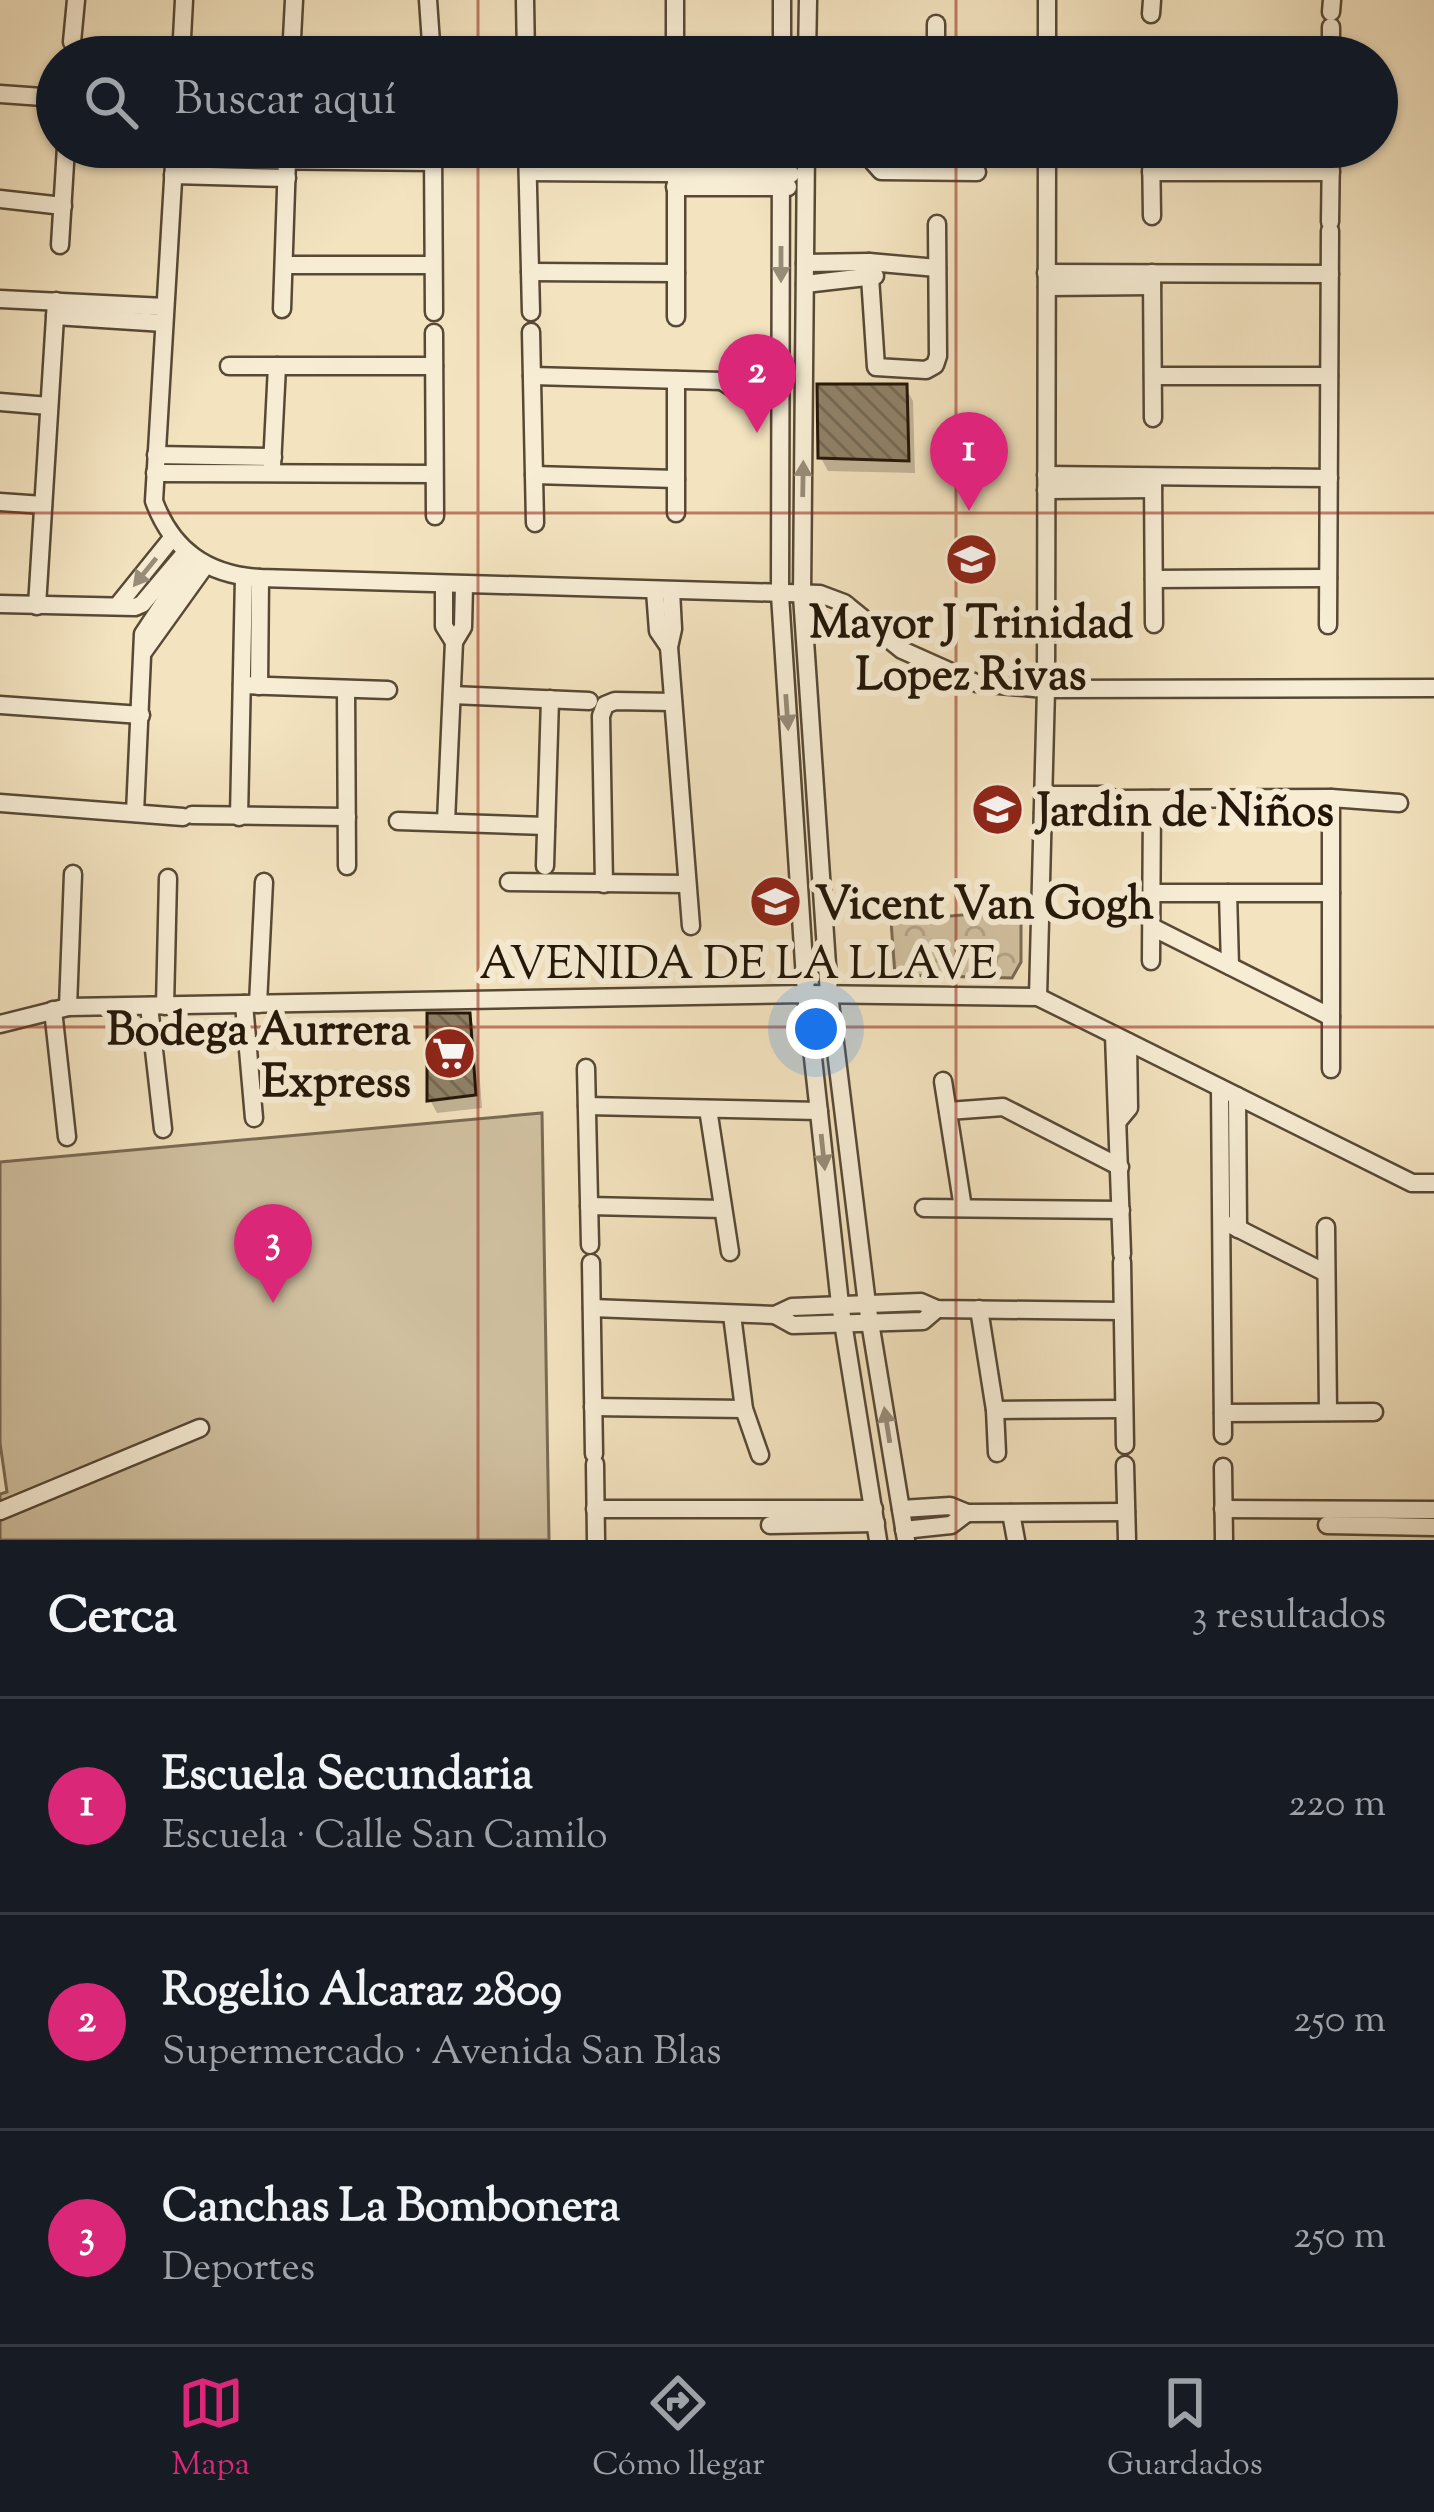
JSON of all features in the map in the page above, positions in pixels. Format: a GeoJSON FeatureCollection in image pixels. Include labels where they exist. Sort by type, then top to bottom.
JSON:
{"type":"FeatureCollection","features":[{"type":"Feature","properties":{"kind":"street"},"geometry":{"type":"LineString","coordinates":[[73,36],[76,0]]}},
{"type":"Feature","properties":{"kind":"street"},"geometry":{"type":"LineString","coordinates":[[182,36],[184,0]]}},
{"type":"Feature","properties":{"kind":"street"},"geometry":{"type":"LineString","coordinates":[[292,36],[294,0]]}},
{"type":"Feature","properties":{"kind":"street"},"geometry":{"type":"LineString","coordinates":[[428,0],[431,36]]}},
{"type":"Feature","properties":{"kind":"street"},"geometry":{"type":"LineString","coordinates":[[525,0],[526,36]]}},
{"type":"Feature","properties":{"kind":"street"},"geometry":{"type":"LineString","coordinates":[[675,0],[675,36]]}},
{"type":"Feature","properties":{"kind":"street"},"geometry":{"type":"LineString","coordinates":[[782,0],[782,36]]}},
{"type":"Feature","properties":{"kind":"street"},"geometry":{"type":"LineString","coordinates":[[807,36],[808,0]]}},
{"type":"Feature","properties":{"kind":"street"},"geometry":{"type":"LineString","coordinates":[[1047,0],[1047,36]]}},
{"type":"Feature","properties":{"kind":"street"},"geometry":{"type":"LineString","coordinates":[[936,24],[936,36]]}},
{"type":"Feature","properties":{"kind":"street"},"geometry":{"type":"LineString","coordinates":[[0,94],[36,97]]}},
{"type":"Feature","properties":{"kind":"street"},"geometry":{"type":"LineString","coordinates":[[60,245],[65,168]]}},
{"type":"Feature","properties":{"kind":"street"},"geometry":{"type":"LineString","coordinates":[[174,168],[154,501],[172,538],[195,559],[252,577],[820,594],[844,603],[902,650],[976,683],[1046,689],[1434,688]]}},
{"type":"Feature","properties":{"kind":"street"},"geometry":{"type":"LineString","coordinates":[[274,168],[297,168]]}},
{"type":"Feature","properties":{"kind":"street"},"geometry":{"type":"LineString","coordinates":[[433,168],[434,312]]}},
{"type":"Feature","properties":{"kind":"street"},"geometry":{"type":"LineString","coordinates":[[528,168],[531,312]]}},
{"type":"Feature","properties":{"kind":"street"},"geometry":{"type":"LineString","coordinates":[[596,1509],[770,1525],[876,1524],[841,1313],[806,994],[780,595],[781,168]]}},
{"type":"Feature","properties":{"kind":"street"},"geometry":{"type":"LineString","coordinates":[[806,168],[802,596],[829,994],[868,1312],[905,1535],[951,1526],[967,1513]]}},
{"type":"Feature","properties":{"kind":"street"},"geometry":{"type":"LineString","coordinates":[[878,168],[976,172]]}},
{"type":"Feature","properties":{"kind":"street"},"geometry":{"type":"LineString","coordinates":[[1037,997],[1046,689],[1047,168]]}},
{"type":"Feature","properties":{"kind":"street"},"geometry":{"type":"LineString","coordinates":[[1151,168],[1152,216]]}},
{"type":"Feature","properties":{"kind":"street"},"geometry":{"type":"LineString","coordinates":[[1328,625],[1330,168]]}},
{"type":"Feature","properties":{"kind":"street"},"geometry":{"type":"LineString","coordinates":[[282,309],[287,169]]}},
{"type":"Feature","properties":{"kind":"street"},"geometry":{"type":"LineString","coordinates":[[528,172],[675,180],[806,180]]}},
{"type":"Feature","properties":{"kind":"street"},"geometry":{"type":"LineString","coordinates":[[1151,172],[1330,172]]}},
{"type":"Feature","properties":{"kind":"street"},"geometry":{"type":"LineString","coordinates":[[675,180],[676,316]]}},
{"type":"Feature","properties":{"kind":"street"},"geometry":{"type":"LineString","coordinates":[[0,200],[63,206]]}},
{"type":"Feature","properties":{"kind":"street"},"geometry":{"type":"LineString","coordinates":[[869,270],[876,367],[926,370],[938,356],[937,224]]}},
{"type":"Feature","properties":{"kind":"street"},"geometry":{"type":"LineString","coordinates":[[805,263],[869,270]]}},
{"type":"Feature","properties":{"kind":"street"},"geometry":{"type":"LineString","coordinates":[[284,265],[434,265]]}},
{"type":"Feature","properties":{"kind":"street"},"geometry":{"type":"LineString","coordinates":[[805,284],[894,266],[937,268]]}},
{"type":"Feature","properties":{"kind":"street"},"geometry":{"type":"LineString","coordinates":[[530,272],[676,273]]}},
{"type":"Feature","properties":{"kind":"street"},"geometry":{"type":"LineString","coordinates":[[1047,280],[1330,274]]}},
{"type":"Feature","properties":{"kind":"street"},"geometry":{"type":"LineString","coordinates":[[1152,279],[1153,418]]}},
{"type":"Feature","properties":{"kind":"street"},"geometry":{"type":"LineString","coordinates":[[0,299],[56,309],[165,315]]}},
{"type":"Feature","properties":{"kind":"street"},"geometry":{"type":"LineString","coordinates":[[37,606],[56,309]]}},
{"type":"Feature","properties":{"kind":"street"},"geometry":{"type":"LineString","coordinates":[[531,332],[535,523]]}},
{"type":"Feature","properties":{"kind":"street"},"geometry":{"type":"LineString","coordinates":[[434,333],[435,516]]}},
{"type":"Feature","properties":{"kind":"street"},"geometry":{"type":"LineString","coordinates":[[229,366],[434,366]]}},
{"type":"Feature","properties":{"kind":"street"},"geometry":{"type":"LineString","coordinates":[[272,465],[277,366]]}},
{"type":"Feature","properties":{"kind":"street"},"geometry":{"type":"LineString","coordinates":[[532,376],[722,381],[735,374],[780,382]]}},
{"type":"Feature","properties":{"kind":"street"},"geometry":{"type":"LineString","coordinates":[[1153,376],[1329,376]]}},
{"type":"Feature","properties":{"kind":"street"},"geometry":{"type":"LineString","coordinates":[[676,380],[676,513]]}},
{"type":"Feature","properties":{"kind":"street"},"geometry":{"type":"LineString","coordinates":[[0,402],[49,406]]}},
{"type":"Feature","properties":{"kind":"street"},"geometry":{"type":"LineString","coordinates":[[155,464],[434,474]]}},
{"type":"Feature","properties":{"kind":"street"},"geometry":{"type":"LineString","coordinates":[[534,475],[676,478]]}},
{"type":"Feature","properties":{"kind":"street"},"geometry":{"type":"LineString","coordinates":[[1046,482],[1329,478]]}},
{"type":"Feature","properties":{"kind":"street"},"geometry":{"type":"LineString","coordinates":[[1153,483],[1154,624]]}},
{"type":"Feature","properties":{"kind":"street"},"geometry":{"type":"LineString","coordinates":[[0,502],[43,505]]}},
{"type":"Feature","properties":{"kind":"street"},"geometry":{"type":"LineString","coordinates":[[118,605],[172,538]]}},
{"type":"Feature","properties":{"kind":"street"},"geometry":{"type":"LineString","coordinates":[[0,604],[142,604],[195,559]]}},
{"type":"Feature","properties":{"kind":"street"},"geometry":{"type":"LineString","coordinates":[[135,813],[144,651],[195,559]]}},
{"type":"Feature","properties":{"kind":"street"},"geometry":{"type":"LineString","coordinates":[[239,817],[250,685],[252,577]]}},
{"type":"Feature","properties":{"kind":"street"},"geometry":{"type":"LineString","coordinates":[[1154,579],[1328,578]]}},
{"type":"Feature","properties":{"kind":"street"},"geometry":{"type":"LineString","coordinates":[[444,584],[444,626],[454,642]]}},
{"type":"Feature","properties":{"kind":"street"},"geometry":{"type":"LineString","coordinates":[[446,822],[454,642],[463,627],[464,584]]}},
{"type":"Feature","properties":{"kind":"street"},"geometry":{"type":"LineString","coordinates":[[663,591],[658,631],[669,647],[691,926]]}},
{"type":"Feature","properties":{"kind":"street"},"geometry":{"type":"LineString","coordinates":[[250,685],[388,690]]}},
{"type":"Feature","properties":{"kind":"street"},"geometry":{"type":"LineString","coordinates":[[346,689],[347,866]]}},
{"type":"Feature","properties":{"kind":"street"},"geometry":{"type":"LineString","coordinates":[[452,695],[589,700]]}},
{"type":"Feature","properties":{"kind":"street"},"geometry":{"type":"LineString","coordinates":[[545,866],[550,699]]}},
{"type":"Feature","properties":{"kind":"street"},"geometry":{"type":"LineString","coordinates":[[604,884],[605,705],[673,702]]}},
{"type":"Feature","properties":{"kind":"street"},"geometry":{"type":"LineString","coordinates":[[0,705],[141,715]]}},
{"type":"Feature","properties":{"kind":"street"},"geometry":{"type":"LineString","coordinates":[[1043,804],[1104,812],[1116,800],[1331,798],[1399,803]]}},
{"type":"Feature","properties":{"kind":"street"},"geometry":{"type":"LineString","coordinates":[[1331,798],[1331,1069]]}},
{"type":"Feature","properties":{"kind":"street"},"geometry":{"type":"LineString","coordinates":[[1151,961],[1152,799]]}},
{"type":"Feature","properties":{"kind":"street"},"geometry":{"type":"LineString","coordinates":[[0,803],[188,816],[346,817]]}},
{"type":"Feature","properties":{"kind":"street"},"geometry":{"type":"LineString","coordinates":[[398,820],[547,826]]}},
{"type":"Feature","properties":{"kind":"street"},"geometry":{"type":"LineString","coordinates":[[68,1137],[61,1009],[73,874]]}},
{"type":"Feature","properties":{"kind":"street"},"geometry":{"type":"LineString","coordinates":[[163,1129],[157,1006],[168,878]]}},
{"type":"Feature","properties":{"kind":"street"},"geometry":{"type":"LineString","coordinates":[[254,1118],[251,1004],[264,882]]}},
{"type":"Feature","properties":{"kind":"street"},"geometry":{"type":"LineString","coordinates":[[509,882],[687,884]]}},
{"type":"Feature","properties":{"kind":"street"},"geometry":{"type":"LineString","coordinates":[[1152,893],[1331,892]]}},
{"type":"Feature","properties":{"kind":"street"},"geometry":{"type":"LineString","coordinates":[[1228,893],[1230,967]]}},
{"type":"Feature","properties":{"kind":"street"},"geometry":{"type":"LineString","coordinates":[[1151,927],[1331,1017]]}},
{"type":"Feature","properties":{"kind":"street","name":"AVENIDA DE LA LLAVE"},"geometry":{"type":"LineString","coordinates":[[0,1024],[61,1009],[157,1006],[806,994],[1037,997],[1412,1183],[1434,1183]]}},
{"type":"Feature","properties":{"kind":"street"},"geometry":{"type":"LineString","coordinates":[[1121,1038],[1114,1108],[1119,1120],[1125,1445]]}},
{"type":"Feature","properties":{"kind":"street"},"geometry":{"type":"LineString","coordinates":[[586,1068],[596,1540]]}},
{"type":"Feature","properties":{"kind":"street"},"geometry":{"type":"LineString","coordinates":[[944,1081],[963,1208]]}},
{"type":"Feature","properties":{"kind":"street"},"geometry":{"type":"LineString","coordinates":[[1223,1435],[1229,1092]]}},
{"type":"Feature","properties":{"kind":"street"},"geometry":{"type":"LineString","coordinates":[[587,1106],[819,1112]]}},
{"type":"Feature","properties":{"kind":"street"},"geometry":{"type":"LineString","coordinates":[[948,1111],[1003,1107],[1120,1167]]}},
{"type":"Feature","properties":{"kind":"street"},"geometry":{"type":"LineString","coordinates":[[708,1109],[730,1252]]}},
{"type":"Feature","properties":{"kind":"street"},"geometry":{"type":"LineString","coordinates":[[590,1206],[723,1210]]}},
{"type":"Feature","properties":{"kind":"street"},"geometry":{"type":"LineString","coordinates":[[924,1208],[1121,1210]]}},
{"type":"Feature","properties":{"kind":"street"},"geometry":{"type":"LineString","coordinates":[[1230,1224],[1326,1273]]}},
{"type":"Feature","properties":{"kind":"street"},"geometry":{"type":"LineString","coordinates":[[1326,1227],[1328,1412]]}},
{"type":"Feature","properties":{"kind":"street"},"geometry":{"type":"LineString","coordinates":[[592,1308],[776,1315],[792,1307],[922,1321],[937,1309],[1122,1311]]}},
{"type":"Feature","properties":{"kind":"street"},"geometry":{"type":"LineString","coordinates":[[979,1310],[998,1453]]}},
{"type":"Feature","properties":{"kind":"street"},"geometry":{"type":"LineString","coordinates":[[732,1315],[744,1409],[760,1455]]}},
{"type":"Feature","properties":{"kind":"street"},"geometry":{"type":"LineString","coordinates":[[593,1408],[744,1409]]}},
{"type":"Feature","properties":{"kind":"street"},"geometry":{"type":"LineString","coordinates":[[995,1410],[1124,1409]]}},
{"type":"Feature","properties":{"kind":"street"},"geometry":{"type":"LineString","coordinates":[[1223,1413],[1374,1412]]}},
{"type":"Feature","properties":{"kind":"street"},"geometry":{"type":"LineString","coordinates":[[0,1511],[200,1428]]}},
{"type":"Feature","properties":{"kind":"street"},"geometry":{"type":"LineString","coordinates":[[1125,1465],[1126,1540]]}},
{"type":"Feature","properties":{"kind":"street"},"geometry":{"type":"LineString","coordinates":[[1223,1467],[1224,1540]]}},
{"type":"Feature","properties":{"kind":"street"},"geometry":{"type":"LineString","coordinates":[[901,1509],[950,1506],[967,1513],[1126,1512]]}},
{"type":"Feature","properties":{"kind":"street"},"geometry":{"type":"LineString","coordinates":[[1223,1509],[1327,1525],[1434,1527]]}},
{"type":"Feature","properties":{"kind":"street"},"geometry":{"type":"LineString","coordinates":[[1327,1525],[1434,1510]]}},
{"type":"Feature","properties":{"kind":"street"},"geometry":{"type":"LineString","coordinates":[[1011,1513],[1016,1540]]}},
{"type":"Feature","properties":{"kind":"green space"},"geometry":{"type":"Polygon","coordinates":[[[1021,910],[1021,962],[1012,978],[895,975],[891,921],[1021,910]]]}},
{"type":"Feature","properties":{"kind":"green space"},"geometry":{"type":"Polygon","coordinates":[[[542,1113],[549,1540],[0,1540],[0,1494],[7,1492],[0,1443],[0,1162],[542,1113]]]}},
{"type":"Feature","properties":{"kind":"building"},"geometry":{"type":"Polygon","coordinates":[[[817,384],[907,384],[909,461],[818,458],[817,384]]]}},
{"type":"Feature","properties":{"kind":"building","name":"Bodega Aurrera Express"},"geometry":{"type":"Polygon","coordinates":[[[427,1013],[470,1013],[476,1095],[427,1101],[427,1013]]]}},
{"type":"Feature","properties":{"kind":"place","name":"Rogelio Alcaraz 2809"},"geometry":{"type":"Point","coordinates":[757,433]}},
{"type":"Feature","properties":{"kind":"place","name":"Escuela Secundaria"},"geometry":{"type":"Point","coordinates":[969,511]}},
{"type":"Feature","properties":{"kind":"place","name":"Mayor J Trinidad Lopez Rivas"},"geometry":{"type":"Point","coordinates":[971,560]}},
{"type":"Feature","properties":{"kind":"place","name":"Jardin de Niños"},"geometry":{"type":"Point","coordinates":[998,809]}},
{"type":"Feature","properties":{"kind":"place","name":"Vicent Van Gogh"},"geometry":{"type":"Point","coordinates":[776,902]}},
{"type":"Feature","properties":{"kind":"place","name":"Bodega Aurrera Express"},"geometry":{"type":"Point","coordinates":[450,1054]}},
{"type":"Feature","properties":{"kind":"place","name":"Canchas La Bombonera"},"geometry":{"type":"Point","coordinates":[273,1303]}}]}
